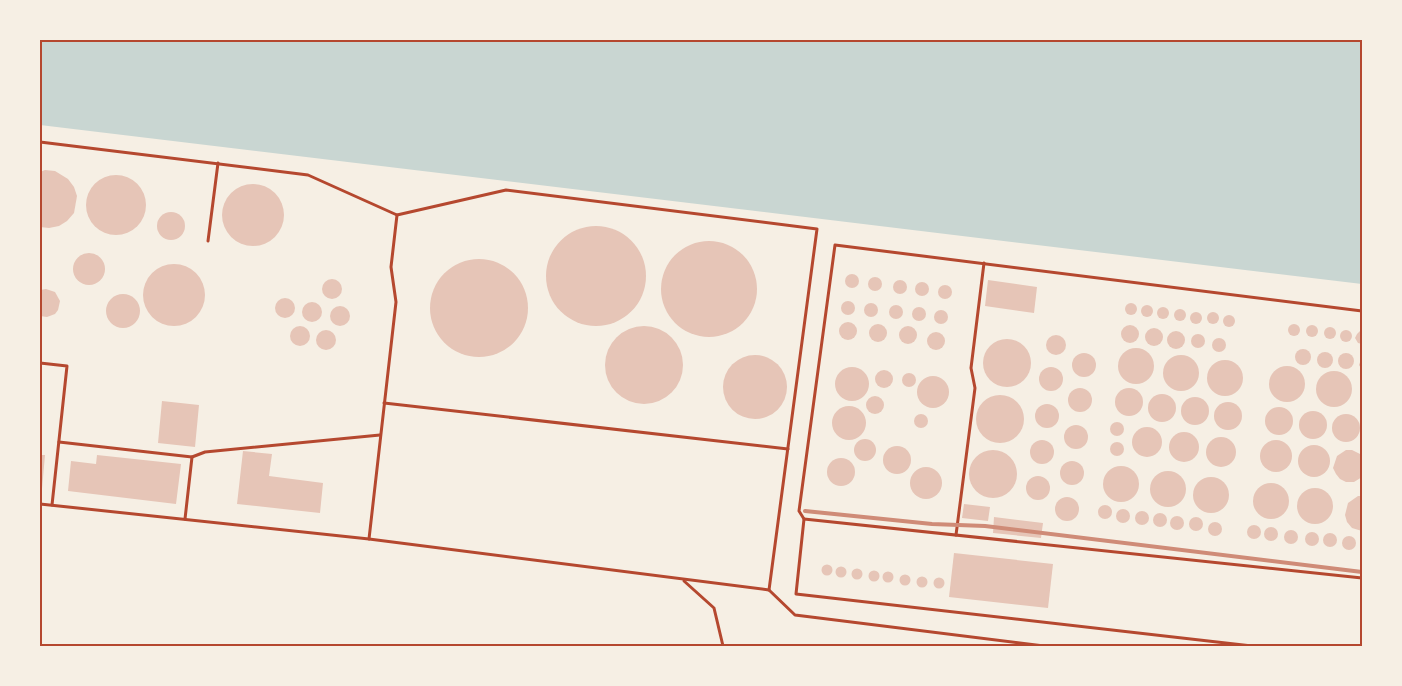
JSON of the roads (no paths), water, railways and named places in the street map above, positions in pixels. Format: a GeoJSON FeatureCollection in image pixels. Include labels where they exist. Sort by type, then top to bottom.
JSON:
{"type":"FeatureCollection","features":[{"type":"Feature","properties":{"kind":"lane"},"geometry":{"type":"LineString","coordinates":[[40,142],[308,174],[396,215],[506,190],[817,229],[769,590]]}},
{"type":"Feature","properties":{"kind":"lane"},"geometry":{"type":"LineString","coordinates":[[208,241],[218,162]]}},
{"type":"Feature","properties":{"kind":"lane"},"geometry":{"type":"LineString","coordinates":[[368,539],[396,302],[391,267],[396,215]]}},
{"type":"Feature","properties":{"kind":"lane"},"geometry":{"type":"LineString","coordinates":[[1252,646],[796,594],[804,519],[799,511],[836,245],[1362,311]]}},
{"type":"Feature","properties":{"kind":"lane"},"geometry":{"type":"LineString","coordinates":[[956,535],[975,388],[971,368],[984,264]]}},
{"type":"Feature","properties":{"kind":"lane"},"geometry":{"type":"LineString","coordinates":[[40,363],[67,366],[52,505]]}},
{"type":"Feature","properties":{"kind":"lane"},"geometry":{"type":"LineString","coordinates":[[384,403],[788,450]]}},
{"type":"Feature","properties":{"kind":"lane"},"geometry":{"type":"LineString","coordinates":[[59,442],[192,457],[204,452],[380,435]]}},
{"type":"Feature","properties":{"kind":"lane"},"geometry":{"type":"LineString","coordinates":[[185,519],[192,457]]}},
{"type":"Feature","properties":{"kind":"lane"},"geometry":{"type":"LineString","coordinates":[[40,504],[368,539],[769,590],[795,615],[1044,646]]}},
{"type":"Feature","properties":{"kind":"lane"},"geometry":{"type":"LineString","coordinates":[[804,519],[1362,578]]}},
{"type":"Feature","properties":{"kind":"lane"},"geometry":{"type":"LineString","coordinates":[[684,580],[714,608],[723,646]]}},
{"type":"Feature","properties":{"kind":"railway"},"geometry":{"type":"LineString","coordinates":[[805,511],[932,524],[985,526],[1362,572]]}}]}
